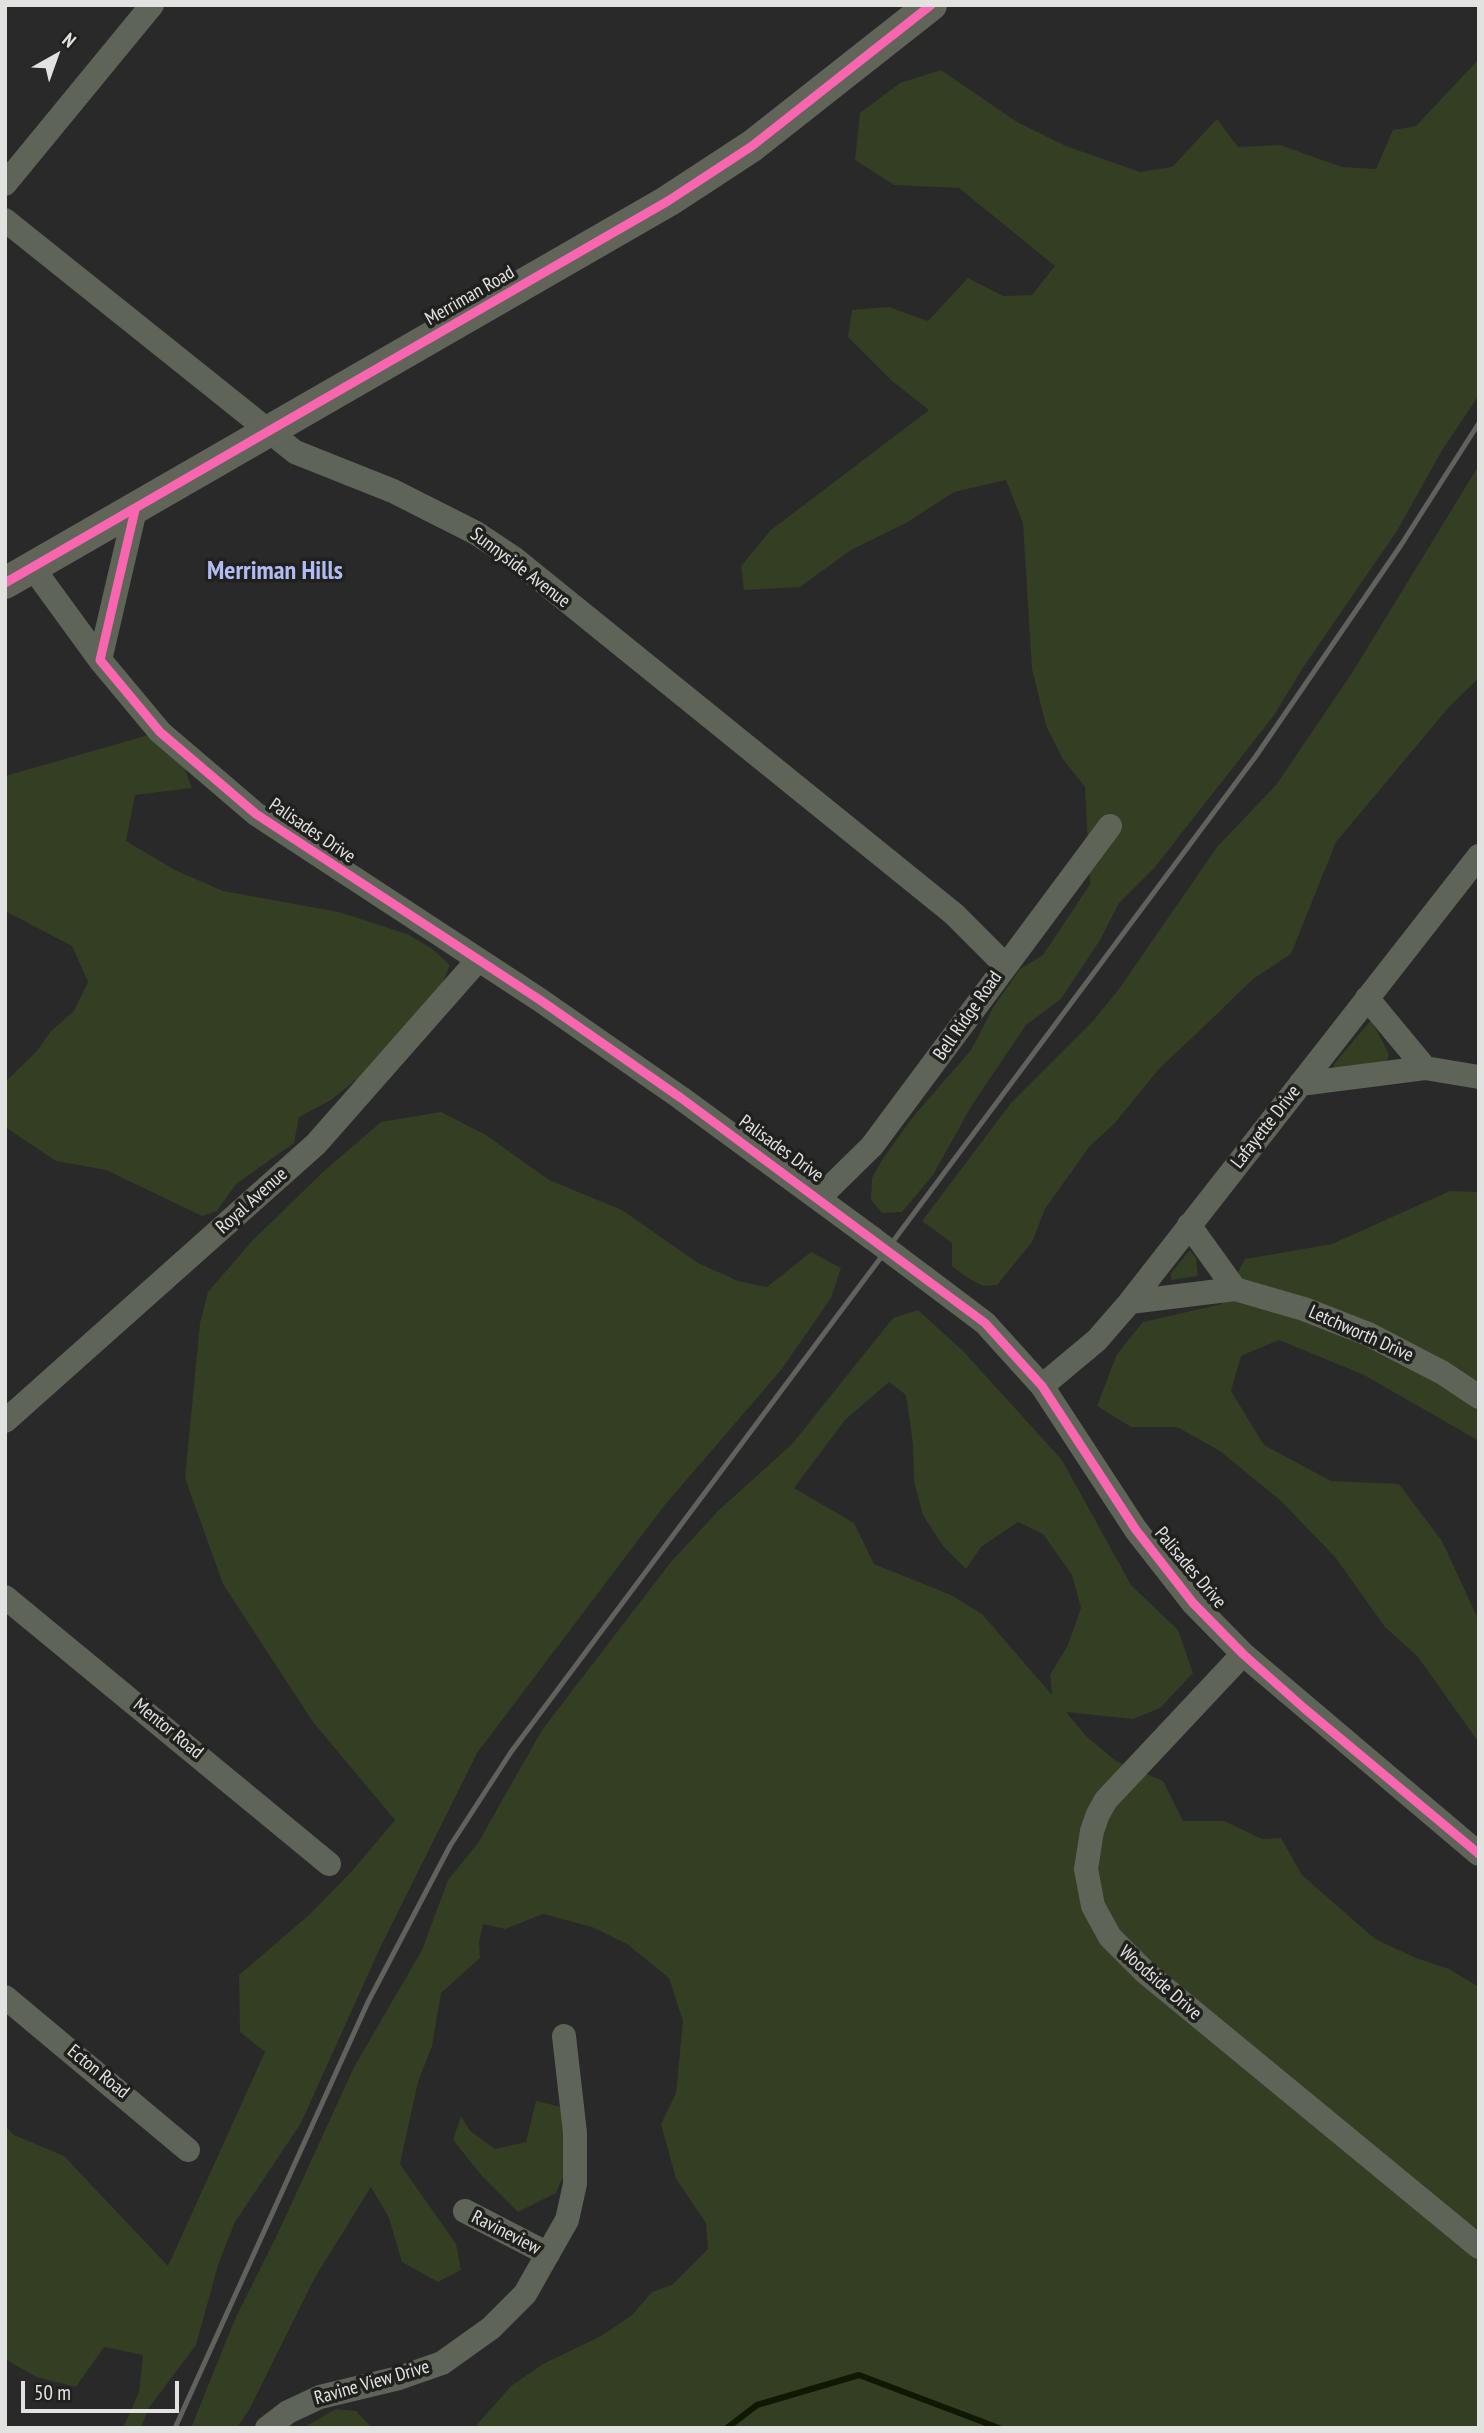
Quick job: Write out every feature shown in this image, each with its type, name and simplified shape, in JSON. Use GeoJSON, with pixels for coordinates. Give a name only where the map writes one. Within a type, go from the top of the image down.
{"type":"FeatureCollection","features":[{"type":"Feature","properties":{"kind":"main road","name":"Merriman Road"},"geometry":{"type":"LineString","coordinates":[[5,583],[135,510],[266,431],[503,298],[726,164],[931,5]]}},
{"type":"Feature","properties":{"kind":"street"},"geometry":{"type":"LineString","coordinates":[[5,184],[152,5]]}},
{"type":"Feature","properties":{"kind":"street","name":"Sunnyside Avenue"},"geometry":{"type":"LineString","coordinates":[[5,220],[295,452],[393,491],[476,533],[515,559],[954,914],[1005,965]]}},
{"type":"Feature","properties":{"kind":"street"},"geometry":{"type":"LineString","coordinates":[[100,660],[135,510]]}},
{"type":"Feature","properties":{"kind":"street","name":"Palisades Drive"},"geometry":{"type":"LineString","coordinates":[[33,568],[100,660],[159,732],[256,814],[681,1098],[985,1323],[1042,1386],[1136,1530],[1186,1595],[1243,1654],[1479,1854]]}},
{"type":"Feature","properties":{"kind":"street","name":"Bell Ridge Road"},"geometry":{"type":"LineString","coordinates":[[819,1198],[872,1146],[1110,826]]}},
{"type":"Feature","properties":{"kind":"street","name":"Lafayette Drive"},"geometry":{"type":"LineString","coordinates":[[1042,1386],[1097,1340],[1129,1302],[1479,856]]}},
{"type":"Feature","properties":{"kind":"street","name":"Royal Avenue"},"geometry":{"type":"LineString","coordinates":[[5,1421],[316,1144],[478,960]]}},
{"type":"Feature","properties":{"kind":"street"},"geometry":{"type":"LineString","coordinates":[[1367,998],[1425,1068]]}},
{"type":"Feature","properties":{"kind":"street"},"geometry":{"type":"LineString","coordinates":[[1300,1084],[1425,1068],[1479,1077]]}},
{"type":"Feature","properties":{"kind":"street"},"geometry":{"type":"LineString","coordinates":[[1189,1225],[1235,1289]]}},
{"type":"Feature","properties":{"kind":"street","name":"Letchworth Drive"},"geometry":{"type":"LineString","coordinates":[[1129,1302],[1235,1289],[1304,1309],[1368,1334],[1443,1373],[1479,1397]]}},
{"type":"Feature","properties":{"kind":"street","name":"Mentor Road"},"geometry":{"type":"LineString","coordinates":[[5,1597],[330,1864]]}},
{"type":"Feature","properties":{"kind":"street","name":"Woodside Drive"},"geometry":{"type":"LineString","coordinates":[[1243,1654],[1106,1800],[1091,1831],[1086,1869],[1093,1906],[1110,1937],[1145,1972],[1479,2247]]}},
{"type":"Feature","properties":{"kind":"street","name":"Ecton Road"},"geometry":{"type":"LineString","coordinates":[[5,1997],[188,2150]]}},
{"type":"Feature","properties":{"kind":"street","name":"Ravine View Drive"},"geometry":{"type":"LineString","coordinates":[[267,2428],[288,2412],[320,2397],[399,2378],[442,2363],[491,2328],[516,2305],[567,2220],[576,2175],[575,2133],[564,2036]]}},
{"type":"Feature","properties":{"kind":"street","name":"Ravineview"},"geometry":{"type":"LineString","coordinates":[[465,2211],[548,2254]]}},
{"type":"Feature","properties":{"kind":"green space"},"geometry":{"type":"Polygon","coordinates":[[[1479,59],[1479,395],[1441,452],[1397,531],[1302,669],[1275,714],[1155,867],[1119,903],[1100,940],[1061,999],[1026,1025],[972,1105],[933,1175],[902,1212],[882,1213],[871,1200],[872,1178],[882,1160],[912,1118],[971,1050],[994,1006],[1020,969],[1043,955],[1090,884],[1085,787],[1063,759],[1046,726],[1032,669],[1023,523],[1006,480],[954,492],[906,523],[851,550],[800,587],[744,590],[741,566],[771,530],[929,410],[892,381],[848,337],[852,310],[889,307],[928,321],[968,278],[1003,296],[1032,295],[1055,266],[959,188],[894,185],[855,160],[860,113],[900,83],[941,70],[1017,122],[1066,146],[1140,172],[1172,167],[1217,119],[1238,147],[1280,145],[1342,167],[1376,169],[1393,130],[1416,126],[1479,59]]]}},
{"type":"Feature","properties":{"kind":"green space"},"geometry":{"type":"Polygon","coordinates":[[[1479,465],[1479,678],[1449,707],[1336,842],[1291,954],[1253,979],[1158,1070],[1115,1123],[1089,1147],[1045,1209],[1032,1242],[997,1285],[983,1286],[966,1277],[952,1266],[952,1243],[922,1221],[1011,1103],[1093,1021],[1119,989],[1217,847],[1276,785],[1352,673],[1479,465]]]}},
{"type":"Feature","properties":{"kind":"green space"},"geometry":{"type":"Polygon","coordinates":[[[152,734],[177,748],[192,788],[135,795],[126,841],[175,870],[223,891],[339,912],[407,934],[431,948],[450,965],[436,999],[362,1075],[331,1100],[299,1117],[294,1143],[236,1184],[217,1211],[202,1216],[106,1170],[56,1161],[5,1127],[5,1082],[36,1052],[51,1031],[74,1011],[88,982],[72,946],[5,911],[5,776],[152,734]]]}},
{"type":"Feature","properties":{"kind":"green space"},"geometry":{"type":"Polygon","coordinates":[[[1371,1020],[1387,1050],[1389,1056],[1386,1061],[1333,1069],[1334,1064],[1371,1020]]]}},
{"type":"Feature","properties":{"kind":"green space"},"geometry":{"type":"Polygon","coordinates":[[[441,1112],[486,1135],[549,1180],[622,1210],[698,1263],[738,1281],[767,1287],[811,1252],[841,1268],[831,1298],[781,1370],[664,1506],[477,1753],[380,1948],[301,2123],[235,2222],[218,2265],[196,2345],[148,2409],[141,2428],[123,2428],[139,2392],[143,2355],[104,2347],[76,2387],[36,2377],[5,2359],[5,2126],[14,2135],[64,2156],[168,2266],[265,2052],[240,2032],[239,1975],[309,1915],[353,1870],[395,1820],[313,1722],[223,1584],[185,1478],[200,1323],[208,1292],[252,1241],[324,1171],[381,1122],[441,1112]]]}},
{"type":"Feature","properties":{"kind":"green space"},"geometry":{"type":"Polygon","coordinates":[[[1450,1191],[1479,1192],[1479,1441],[1364,1375],[1279,1340],[1241,1356],[1231,1391],[1264,1445],[1331,1481],[1399,1484],[1442,1541],[1479,1621],[1477,1740],[1418,1657],[1385,1627],[1335,1557],[1281,1501],[1220,1451],[1177,1427],[1131,1427],[1097,1406],[1117,1354],[1143,1322],[1222,1304],[1245,1259],[1332,1244],[1450,1191]]]}},
{"type":"Feature","properties":{"kind":"green space"},"geometry":{"type":"Polygon","coordinates":[[[1190,1250],[1196,1258],[1198,1276],[1171,1280],[1171,1273],[1190,1250]]]}},
{"type":"Feature","properties":{"kind":"green space"},"geometry":{"type":"Polygon","coordinates":[[[918,1310],[963,1351],[1062,1460],[1131,1585],[1178,1630],[1193,1673],[1160,1708],[1133,1719],[1066,1712],[1085,1735],[1116,1761],[1163,1781],[1183,1821],[1224,1821],[1262,1839],[1281,1838],[1302,1875],[1375,1939],[1416,1958],[1449,1969],[1479,1987],[1479,2428],[474,2428],[511,2386],[543,2364],[601,2336],[632,2315],[652,2292],[672,2285],[708,2249],[706,2223],[676,2179],[661,2124],[676,2093],[683,2021],[669,1978],[627,1944],[592,1927],[543,1914],[505,1929],[483,1924],[479,1942],[480,1958],[441,1993],[432,2046],[418,2082],[400,2164],[456,2244],[461,2270],[438,2282],[402,2262],[389,2218],[371,2187],[314,2279],[250,2408],[237,2428],[191,2428],[235,2319],[278,2233],[354,2067],[422,1950],[448,1880],[478,1843],[542,1730],[670,1563],[719,1510],[792,1444],[893,1318],[918,1310]],[[889,1382],[845,1420],[794,1488],[854,1523],[874,1564],[951,1595],[982,1614],[1052,1695],[1050,1675],[1068,1645],[1081,1608],[1072,1575],[1043,1534],[1018,1522],[981,1547],[966,1569],[943,1546],[923,1515],[914,1482],[913,1444],[906,1395],[889,1382]]]}},
{"type":"Feature","properties":{"kind":"green space"},"geometry":{"type":"Polygon","coordinates":[[[536,2101],[562,2107],[573,2154],[556,2193],[518,2212],[482,2176],[453,2140],[461,2116],[470,2131],[495,2149],[526,2142],[536,2101]]]}},
{"type":"Feature","properties":{"kind":"green space"},"geometry":{"type":"Polygon","coordinates":[[[336,2409],[356,2411],[372,2428],[303,2428],[336,2409]]]}},
{"type":"Feature","properties":{"kind":"waterway"},"geometry":{"type":"LineString","coordinates":[[727,2428],[757,2405],[859,2375],[999,2428]]}},
{"type":"Feature","properties":{"kind":"railway"},"geometry":{"type":"LineString","coordinates":[[175,2428],[368,2002],[450,1846],[511,1752],[1256,756],[1401,545],[1479,423]]}},
{"type":"Feature","properties":{"kind":"cycle path"},"geometry":{"type":"LineString","coordinates":[[5,583],[668,201],[752,146],[931,5]]}},
{"type":"Feature","properties":{"kind":"cycle path"},"geometry":{"type":"LineString","coordinates":[[135,510],[100,660],[160,732],[256,814],[540,1000],[681,1098],[985,1323],[1042,1386],[1136,1530],[1193,1603],[1243,1654],[1305,1709],[1479,1854]]}},
{"type":"Feature","properties":{"kind":"district","name":"Merriman Hills"},"geometry":{"type":"Point","coordinates":[275,572]}}]}
